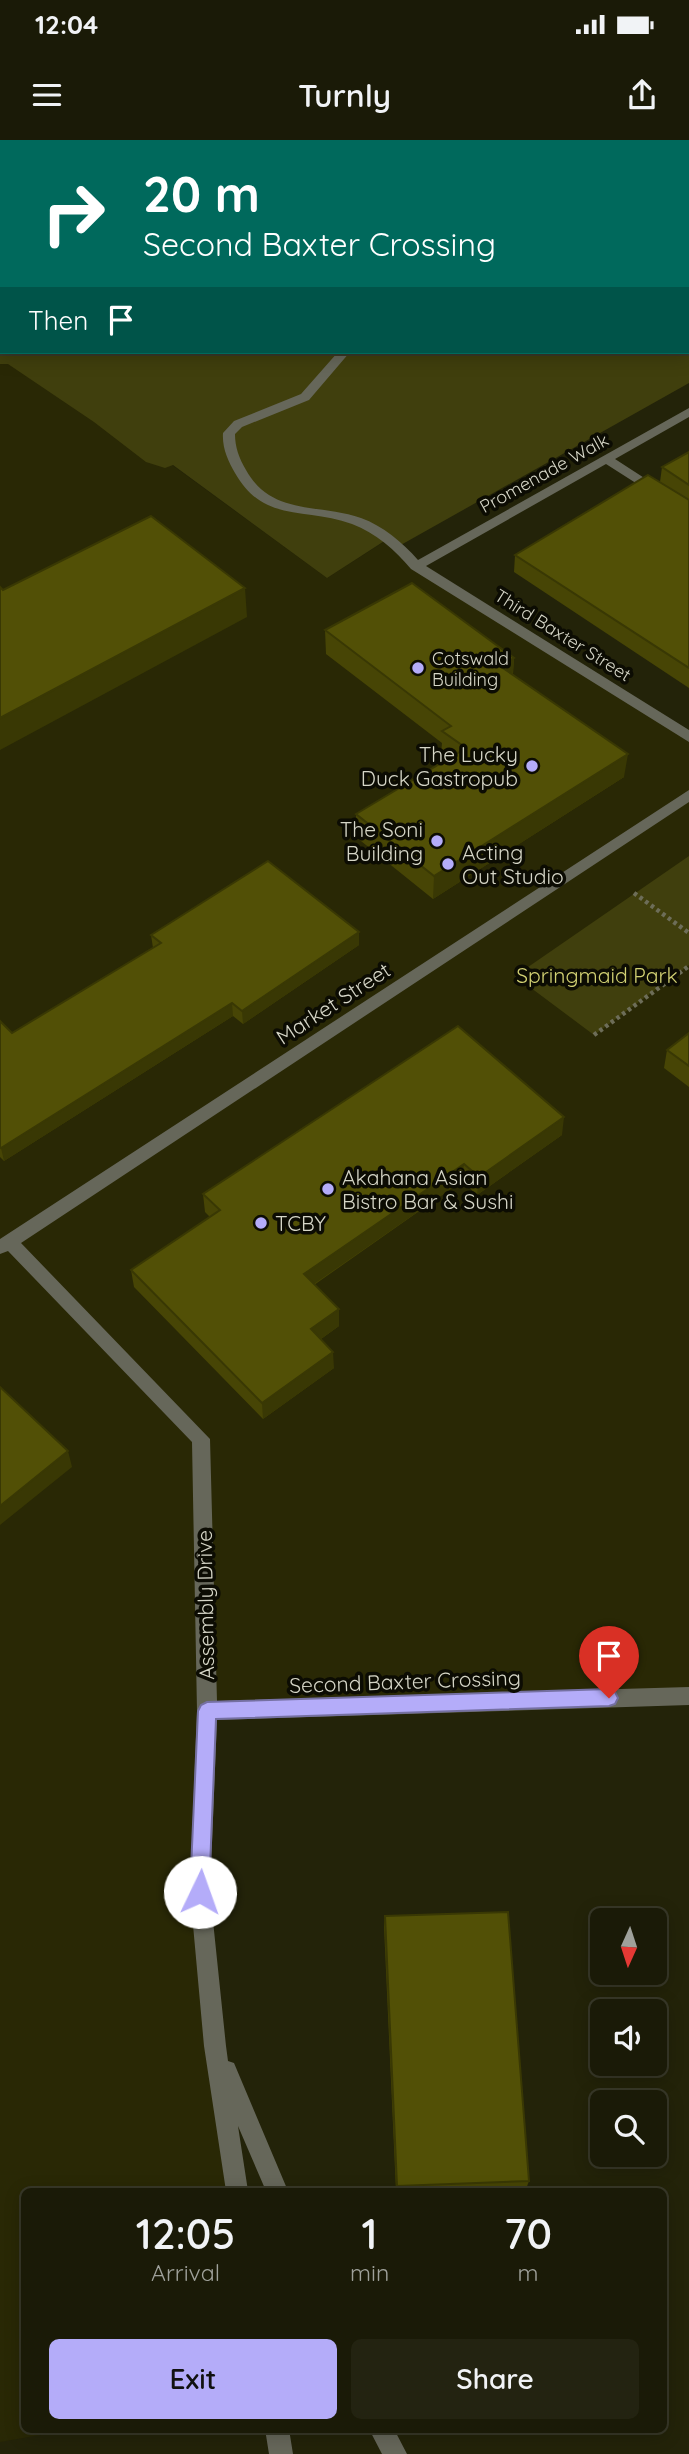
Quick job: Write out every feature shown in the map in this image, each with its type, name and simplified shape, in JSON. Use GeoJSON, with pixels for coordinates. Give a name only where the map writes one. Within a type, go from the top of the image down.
{"type":"FeatureCollection","features":[{"type":"Feature","properties":{"kind":"street","name":"Third Baxter Street"},"geometry":{"type":"LineString","coordinates":[[342,354],[304,397],[238,424],[229,433],[229,447],[243,479],[274,505],[299,513],[355,521],[390,538],[416,566],[689,737]]}},
{"type":"Feature","properties":{"kind":"street","name":"Promenade Walk"},"geometry":{"type":"LineString","coordinates":[[416,566],[689,412]]}},
{"type":"Feature","properties":{"kind":"street"},"geometry":{"type":"LineString","coordinates":[[606,458],[689,513]]}},
{"type":"Feature","properties":{"kind":"street","name":"Market Street"},"geometry":{"type":"LineString","coordinates":[[4,1244],[689,795]]}},
{"type":"Feature","properties":{"kind":"street","name":"Assembly Drive"},"geometry":{"type":"LineString","coordinates":[[4,1244],[201,1439],[207,1711],[200,1892],[215,2046],[237,2188]]}},
{"type":"Feature","properties":{"kind":"street","name":"Second Baxter Crossing"},"geometry":{"type":"LineString","coordinates":[[207,1711],[689,1696]]}},
{"type":"Feature","properties":{"kind":"street","name":"Assembly Drive"},"geometry":{"type":"LineString","coordinates":[[215,2046],[276,2188]]}},
{"type":"Feature","properties":{"kind":"street"},"geometry":{"type":"LineString","coordinates":[[278,2433],[281,2454]]}},
{"type":"Feature","properties":{"kind":"street"},"geometry":{"type":"LineString","coordinates":[[383,2433],[395,2454]]}},
{"type":"Feature","properties":{"kind":"path"},"geometry":{"type":"LineString","coordinates":[[635,893],[689,933]]}},
{"type":"Feature","properties":{"kind":"path"},"geometry":{"type":"LineString","coordinates":[[594,1035],[689,965]]}},
{"type":"Feature","properties":{"kind":"shaded area"},"geometry":{"type":"Polygon","coordinates":[[[0,354],[20,354],[327,578],[390,538],[416,566],[689,737],[689,1696],[208,1711],[200,1892],[238,2188],[21,2188],[21,2433],[53,2433],[0,2442],[0,354]]]}},
{"type":"Feature","properties":{"kind":"green space"},"geometry":{"type":"Polygon","coordinates":[[[0,354],[689,354],[689,383],[399,546],[389,538],[327,578],[173,465],[165,468],[146,462],[94,422],[8,364],[0,364],[0,354]]]}},
{"type":"Feature","properties":{"kind":"green space","name":"Springmaid Park"},"geometry":{"type":"Polygon","coordinates":[[[689,856],[689,965],[594,1035],[515,976],[689,856]]]}},
{"type":"Feature","properties":{"kind":"building"},"geometry":{"type":"Polygon","coordinates":[[[689,452],[689,485],[662,467],[689,452]]]}},
{"type":"Feature","properties":{"kind":"building"},"geometry":{"type":"Polygon","coordinates":[[[648,475],[689,500],[689,668],[515,555],[648,475]]]}},
{"type":"Feature","properties":{"kind":"building"},"geometry":{"type":"Polygon","coordinates":[[[151,516],[245,588],[0,718],[0,587],[3,590],[151,516]]]}},
{"type":"Feature","properties":{"kind":"building"},"geometry":{"type":"Polygon","coordinates":[[[412,583],[514,658],[500,666],[628,754],[434,876],[356,814],[466,748],[442,731],[451,726],[325,630],[412,583]]]}},
{"type":"Feature","properties":{"kind":"building"},"geometry":{"type":"Polygon","coordinates":[[[268,861],[359,932],[242,1011],[232,1003],[1,1148],[0,1021],[12,1033],[161,943],[151,935],[268,861]]]}},
{"type":"Feature","properties":{"kind":"building"},"geometry":{"type":"Polygon","coordinates":[[[458,1026],[564,1117],[479,1177],[464,1164],[304,1274],[339,1309],[311,1329],[333,1352],[262,1403],[131,1270],[220,1210],[203,1194],[458,1026]]]}},
{"type":"Feature","properties":{"kind":"building"},"geometry":{"type":"Polygon","coordinates":[[[689,1033],[689,1066],[667,1050],[689,1033]]]}},
{"type":"Feature","properties":{"kind":"building"},"geometry":{"type":"Polygon","coordinates":[[[0,1387],[68,1451],[0,1506],[0,1387]]]}},
{"type":"Feature","properties":{"kind":"building"},"geometry":{"type":"Polygon","coordinates":[[[508,1912],[529,2181],[397,2186],[385,1916],[508,1912]]]}},
{"type":"Feature","properties":{"kind":"place","name":"Cotswald Building"},"geometry":{"type":"Point","coordinates":[418,668]}},
{"type":"Feature","properties":{"kind":"place","name":"The Lucky Duck Gastropub"},"geometry":{"type":"Point","coordinates":[532,766]}},
{"type":"Feature","properties":{"kind":"place","name":"The Soni Building"},"geometry":{"type":"Point","coordinates":[437,841]}},
{"type":"Feature","properties":{"kind":"place","name":"Acting Out Studio"},"geometry":{"type":"Point","coordinates":[448,864]}},
{"type":"Feature","properties":{"kind":"place","name":"Akahana Asian Bistro Bar & Sushi"},"geometry":{"type":"Point","coordinates":[328,1189]}},
{"type":"Feature","properties":{"kind":"place","name":"TCBY"},"geometry":{"type":"Point","coordinates":[261,1223]}},
{"type":"Feature","properties":{"kind":"route"},"geometry":{"type":"LineString","coordinates":[[200,1892],[207,1711],[609,1698]]}}]}
